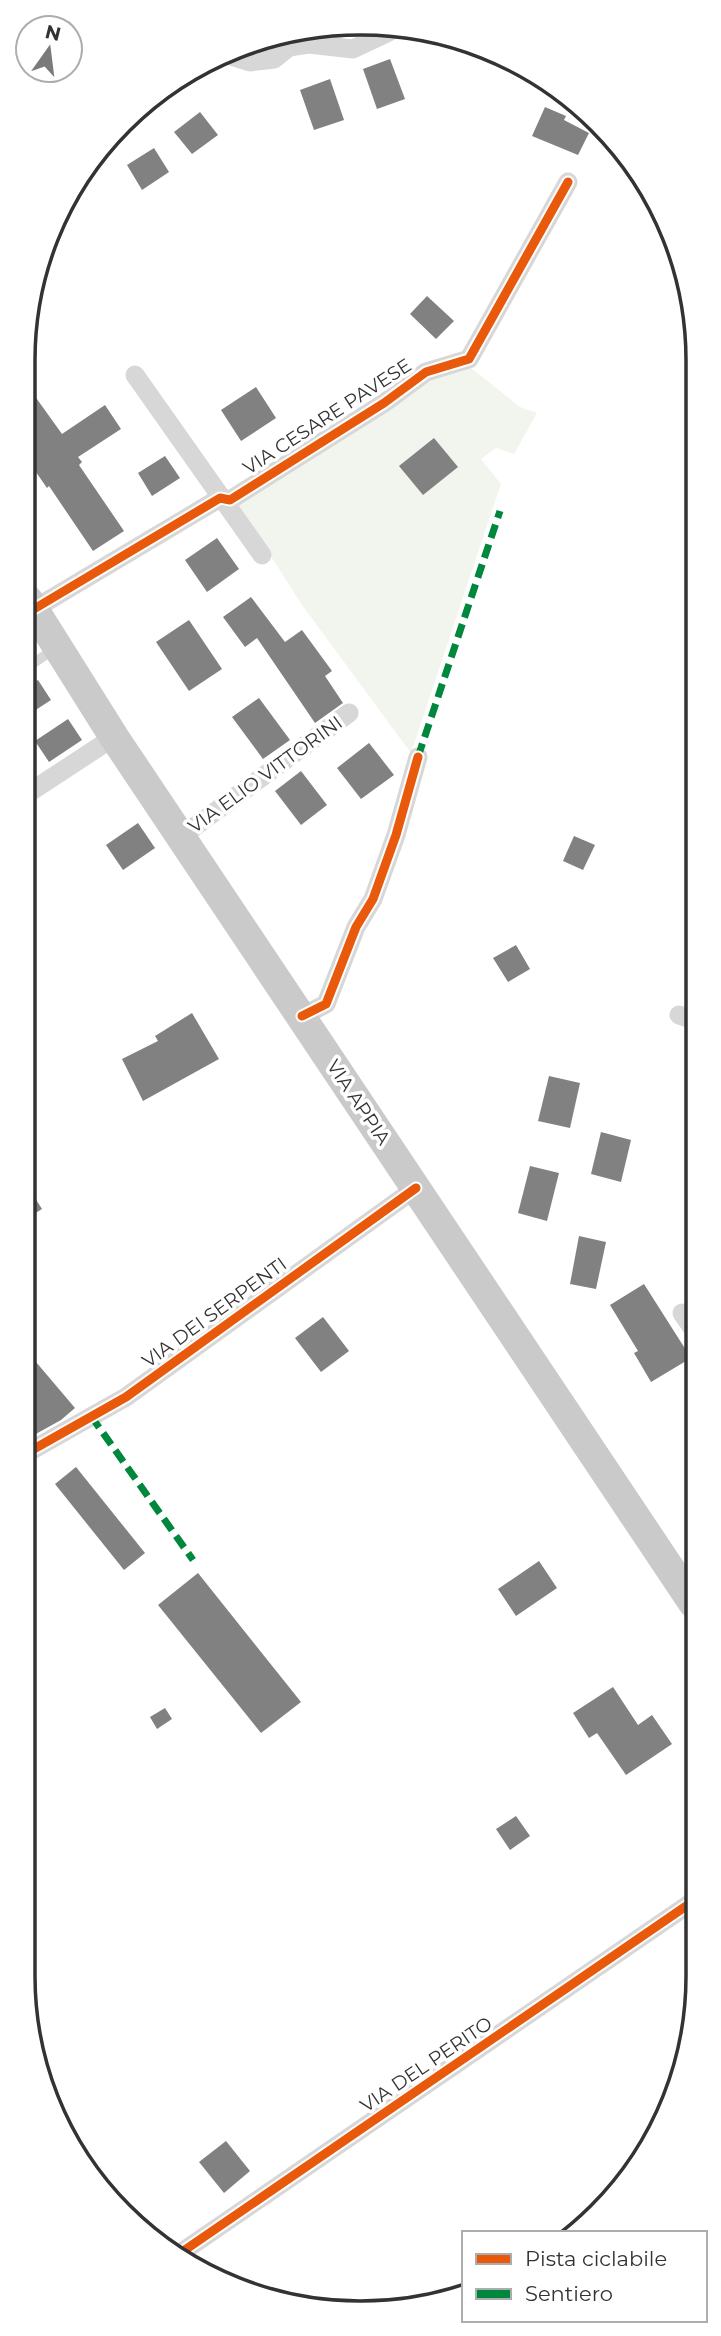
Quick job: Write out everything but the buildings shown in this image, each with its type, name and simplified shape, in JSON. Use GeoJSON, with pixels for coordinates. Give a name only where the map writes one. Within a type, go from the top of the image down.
{"type":"FeatureCollection","features":[{"type":"Feature","properties":{"kind":"main road","name":"VIA APPIA"},"geometry":{"type":"LineString","coordinates":[[35,611],[114,737],[686,1589]]}},
{"type":"Feature","properties":{"kind":"street"},"geometry":{"type":"LineString","coordinates":[[240,58],[250,62],[274,59],[289,47],[309,44],[353,49],[381,36]]}},
{"type":"Feature","properties":{"kind":"street","name":"VIA CESARE PAVESE"},"geometry":{"type":"LineString","coordinates":[[35,603],[220,498],[230,500],[384,403],[425,372],[469,359],[568,182]]}},
{"type":"Feature","properties":{"kind":"street"},"geometry":{"type":"LineString","coordinates":[[135,375],[262,555]]}},
{"type":"Feature","properties":{"kind":"street","name":"VIA ELIO VITTORINI"},"geometry":{"type":"LineString","coordinates":[[181,836],[349,713]]}},
{"type":"Feature","properties":{"kind":"street"},"geometry":{"type":"LineString","coordinates":[[35,789],[114,737]]}},
{"type":"Feature","properties":{"kind":"street"},"geometry":{"type":"LineString","coordinates":[[302,1016],[326,1004],[356,927],[373,899],[396,835],[418,757]]}},
{"type":"Feature","properties":{"kind":"street","name":"VIA DEI SERPENTI"},"geometry":{"type":"LineString","coordinates":[[35,1448],[126,1397],[416,1188]]}},
{"type":"Feature","properties":{"kind":"street"},"geometry":{"type":"LineString","coordinates":[[682,1313],[686,1319]]}},
{"type":"Feature","properties":{"kind":"street","name":"VIA DEL PERITO"},"geometry":{"type":"LineString","coordinates":[[186,2249],[686,1906]]}},
{"type":"Feature","properties":{"kind":"lane"},"geometry":{"type":"LineString","coordinates":[[35,662],[58,647]]}},
{"type":"Feature","properties":{"kind":"shaded area"},"geometry":{"type":"Polygon","coordinates":[[[470,367],[520,407],[537,413],[514,454],[496,448],[481,459],[501,484],[411,753],[302,605],[236,502],[431,375],[470,367]]]}},
{"type":"Feature","properties":{"kind":"waterway"},"geometry":{"type":"LineString","coordinates":[[331,37],[340,38]]}},
{"type":"Feature","properties":{"kind":"marked path"},"geometry":{"type":"LineString","coordinates":[[418,757],[500,511]]}},
{"type":"Feature","properties":{"kind":"marked path"},"geometry":{"type":"LineString","coordinates":[[91,1416],[193,1560]]}},
{"type":"Feature","properties":{"kind":"cycle path"},"geometry":{"type":"LineString","coordinates":[[35,608],[220,498],[230,500],[384,403],[426,372],[469,359],[568,182]]}},
{"type":"Feature","properties":{"kind":"cycle path"},"geometry":{"type":"LineString","coordinates":[[302,1016],[326,1004],[356,927],[373,899],[396,835],[418,757]]}},
{"type":"Feature","properties":{"kind":"cycle path"},"geometry":{"type":"LineString","coordinates":[[35,1448],[126,1397],[416,1188]]}},
{"type":"Feature","properties":{"kind":"cycle path"},"geometry":{"type":"LineString","coordinates":[[186,2249],[686,1906]]}}]}
